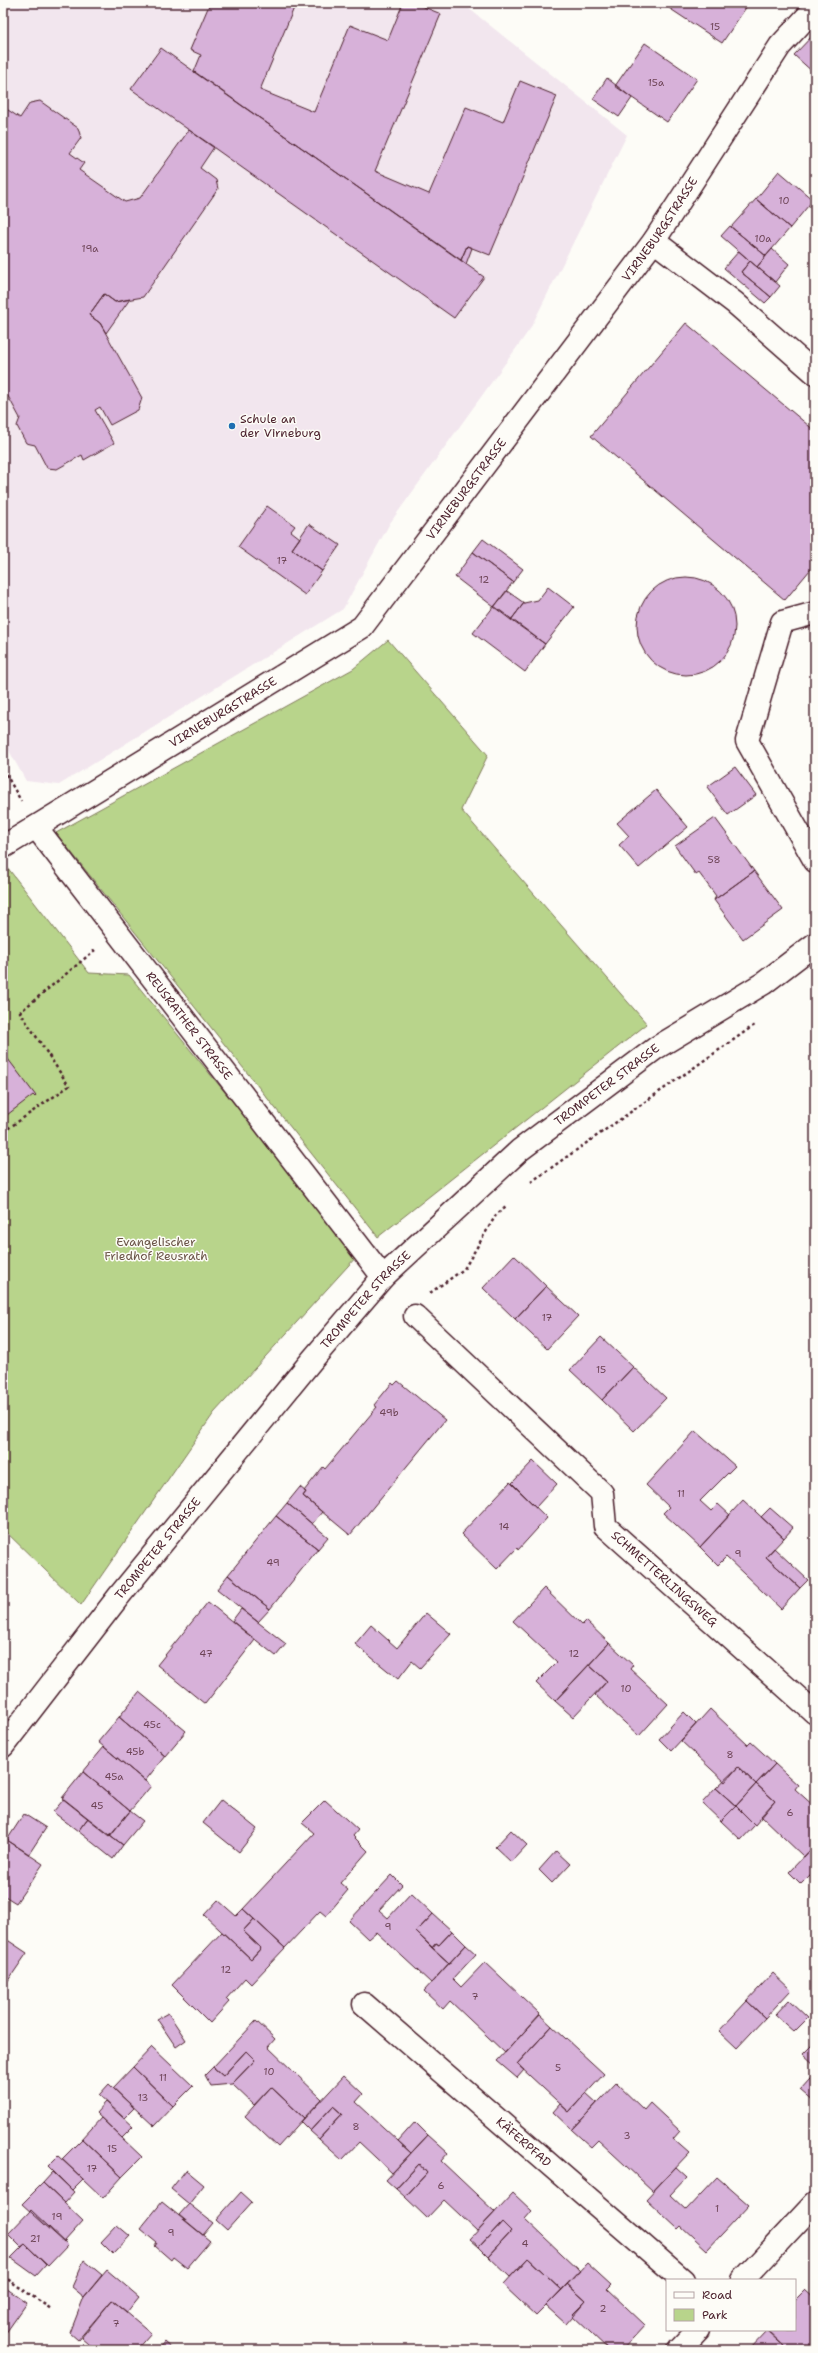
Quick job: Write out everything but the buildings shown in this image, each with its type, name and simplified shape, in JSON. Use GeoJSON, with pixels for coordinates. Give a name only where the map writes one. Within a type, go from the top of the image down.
{"type":"FeatureCollection","features":[{"type":"Feature","properties":{"kind":"street","name":"VIRNEBURGSTRASSE"},"geometry":{"type":"LineString","coordinates":[[3,847],[362,627],[654,241],[780,46],[815,8]]}},
{"type":"Feature","properties":{"kind":"street"},"geometry":{"type":"LineString","coordinates":[[654,241],[734,303],[815,372]]}},
{"type":"Feature","properties":{"kind":"street"},"geometry":{"type":"LineString","coordinates":[[815,613],[782,622],[747,741],[815,861]]}},
{"type":"Feature","properties":{"kind":"street","name":"REUSRATHER STRASSE"},"geometry":{"type":"LineString","coordinates":[[36,827],[116,934],[383,1277]]}},
{"type":"Feature","properties":{"kind":"street","name":"TROMPETER STRASSE"},"geometry":{"type":"LineString","coordinates":[[3,1746],[119,1596],[312,1360],[383,1277],[520,1150],[656,1048],[764,983],[815,944]]}},
{"type":"Feature","properties":{"kind":"street","name":"SCHMETTERLINGSWEG"},"geometry":{"type":"LineString","coordinates":[[415,1316],[602,1493],[605,1526],[815,1713]]}},
{"type":"Feature","properties":{"kind":"street","name":"KÄFERPFAD"},"geometry":{"type":"LineString","coordinates":[[364,2004],[682,2279]]}},
{"type":"Feature","properties":{"kind":"street"},"geometry":{"type":"LineString","coordinates":[[745,2279],[815,2203]]}},
{"type":"Feature","properties":{"kind":"street"},"geometry":{"type":"LineString","coordinates":[[679,2350],[697,2331]]}},
{"type":"Feature","properties":{"kind":"path"},"geometry":{"type":"LineString","coordinates":[[3,769],[36,827]]}},
{"type":"Feature","properties":{"kind":"path"},"geometry":{"type":"LineString","coordinates":[[3,1132],[69,1086],[20,1012],[116,934]]}},
{"type":"Feature","properties":{"kind":"path"},"geometry":{"type":"LineString","coordinates":[[529,1184],[758,1023]]}},
{"type":"Feature","properties":{"kind":"path"},"geometry":{"type":"LineString","coordinates":[[428,1294],[464,1269],[496,1215],[513,1199]]}},
{"type":"Feature","properties":{"kind":"path"},"geometry":{"type":"LineString","coordinates":[[3,2276],[51,2309]]}},
{"type":"Feature","properties":{"kind":"shaded area","name":"Schule an der Virneburg"},"geometry":{"type":"Polygon","coordinates":[[[3,3],[462,3],[627,135],[530,329],[390,523],[343,609],[59,785],[26,781],[3,740],[3,3]]]}},
{"type":"Feature","properties":{"kind":"green space"},"geometry":{"type":"Polygon","coordinates":[[[388,640],[488,755],[461,810],[647,1024],[378,1237],[56,833],[353,669],[388,640]]]}},
{"type":"Feature","properties":{"kind":"green space","name":"Evangelischer Friedhof Reusrath"},"geometry":{"type":"Polygon","coordinates":[[[7,867],[89,973],[129,975],[358,1255],[214,1413],[81,1605],[3,1529],[3,870],[7,867]]]}},
{"type":"Feature","properties":{"kind":"place","name":"Schule an der Virneburg"},"geometry":{"type":"Point","coordinates":[232,426]}}]}
